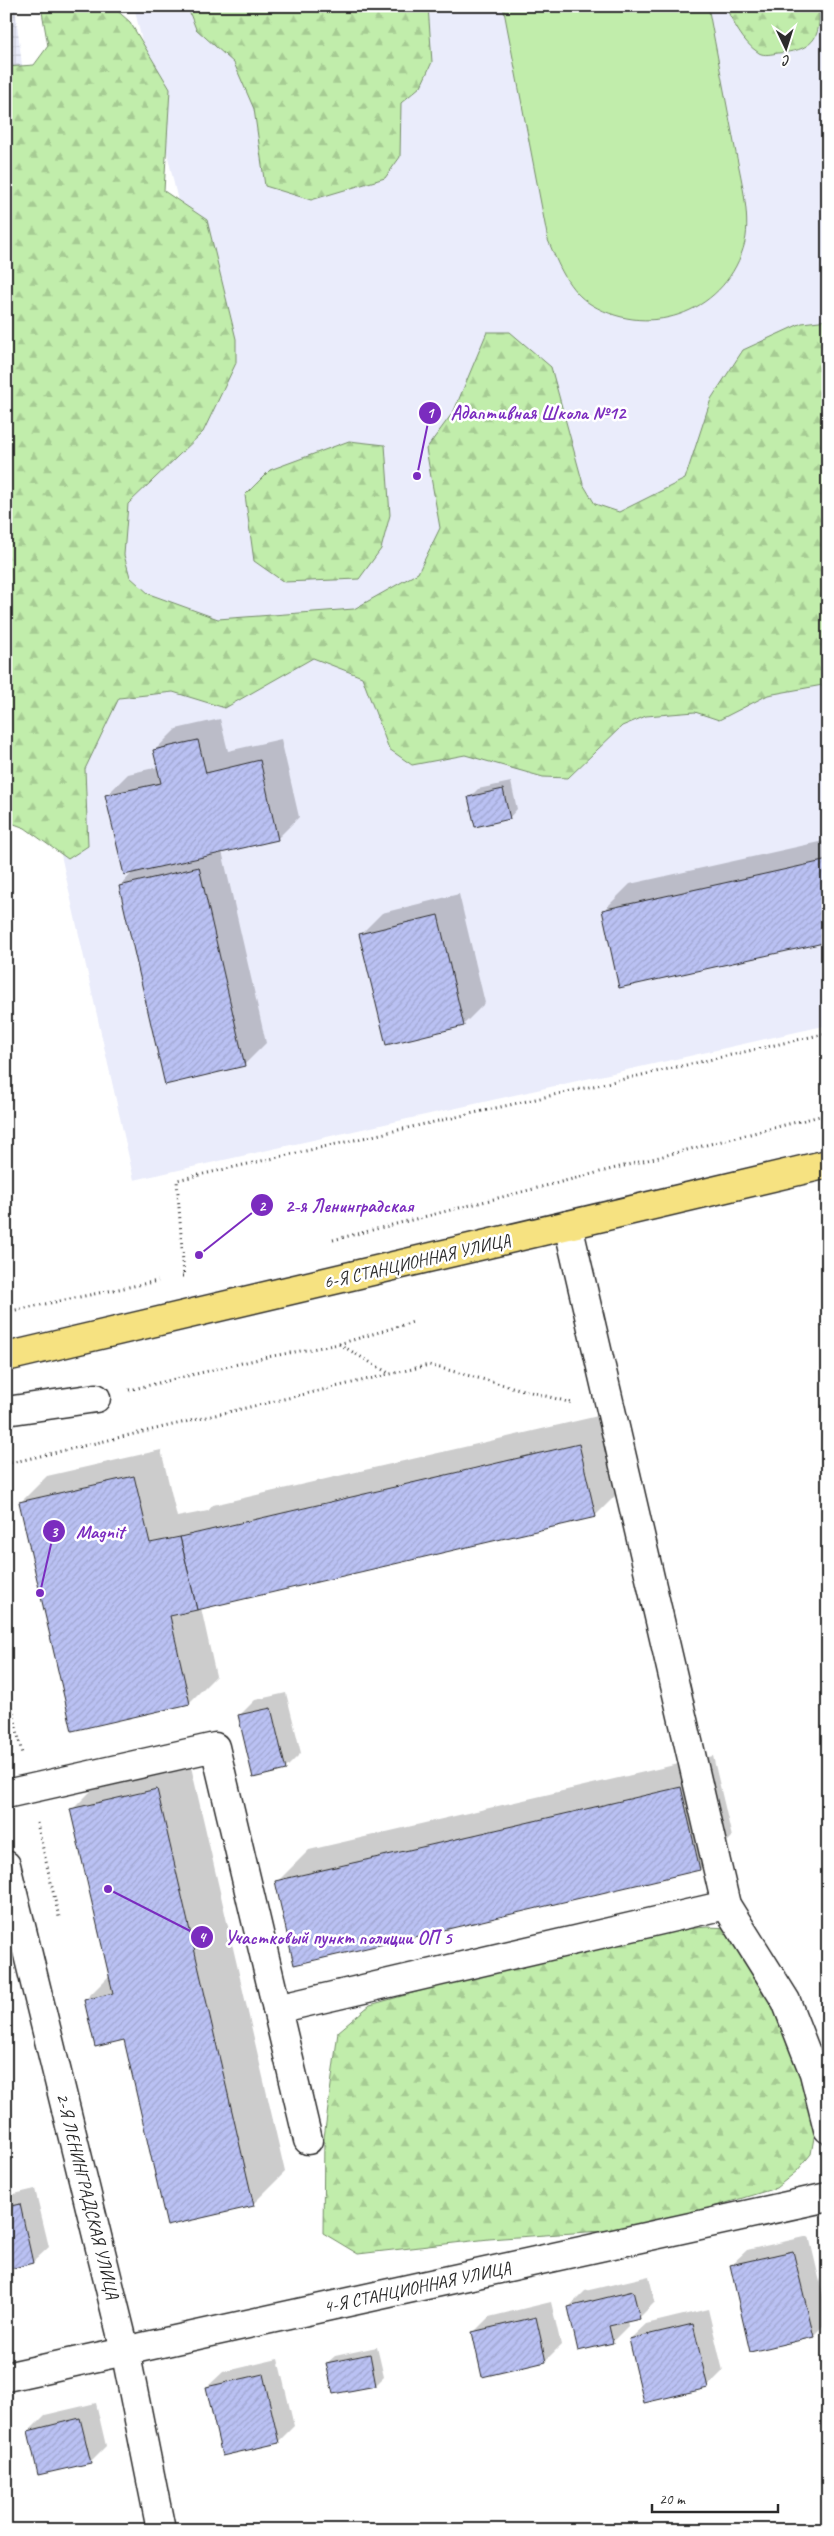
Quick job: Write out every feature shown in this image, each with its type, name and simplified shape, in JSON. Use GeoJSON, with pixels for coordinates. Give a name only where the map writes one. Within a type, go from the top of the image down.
{"type":"FeatureCollection","features":[{"type":"Feature","properties":{"kind":"main road","name":"6-Я СТАНЦИОННАЯ УЛИЦА"},"geometry":{"type":"LineString","coordinates":[[6,1357],[828,1164]]}},
{"type":"Feature","properties":{"kind":"street"},"geometry":{"type":"LineString","coordinates":[[568,1225],[726,1905],[786,2001],[814,2073],[828,2129]]}},
{"type":"Feature","properties":{"kind":"street"},"geometry":{"type":"LineString","coordinates":[[6,1411],[96,1398]]}},
{"type":"Feature","properties":{"kind":"street"},"geometry":{"type":"LineString","coordinates":[[6,1794],[215,1747],[308,2140]]}},
{"type":"Feature","properties":{"kind":"street","name":"2-Я ЛЕНИНГРАДСКАЯ УЛИЦА"},"geometry":{"type":"LineString","coordinates":[[6,1865],[125,2350],[161,2530]]}},
{"type":"Feature","properties":{"kind":"street"},"geometry":{"type":"LineString","coordinates":[[277,2009],[726,1905]]}},
{"type":"Feature","properties":{"kind":"street","name":"4-Я СТАНЦИОННАЯ УЛИЦА"},"geometry":{"type":"LineString","coordinates":[[6,2377],[828,2197]]}},
{"type":"Feature","properties":{"kind":"path"},"geometry":{"type":"LineString","coordinates":[[184,1276],[176,1180],[828,1033]]}},
{"type":"Feature","properties":{"kind":"path"},"geometry":{"type":"LineString","coordinates":[[332,1240],[828,1114]]}},
{"type":"Feature","properties":{"kind":"path"},"geometry":{"type":"LineString","coordinates":[[175,1278],[193,1274]]}},
{"type":"Feature","properties":{"kind":"path"},"geometry":{"type":"LineString","coordinates":[[6,1312],[166,1280]]}},
{"type":"Feature","properties":{"kind":"path"},"geometry":{"type":"LineString","coordinates":[[96,1398],[267,1357],[339,1344],[413,1322]]}},
{"type":"Feature","properties":{"kind":"path"},"geometry":{"type":"LineString","coordinates":[[339,1344],[390,1374]]}},
{"type":"Feature","properties":{"kind":"path"},"geometry":{"type":"LineString","coordinates":[[6,1464],[429,1365],[612,1414]]}},
{"type":"Feature","properties":{"kind":"path"},"geometry":{"type":"LineString","coordinates":[[6,1678],[20,1744]]}},
{"type":"Feature","properties":{"kind":"shaded area"},"geometry":{"type":"Polygon","coordinates":[[[6,6],[15,6],[26,99],[6,121],[6,6]]]}},
{"type":"Feature","properties":{"kind":"shaded area"},"geometry":{"type":"Polygon","coordinates":[[[134,6],[828,6],[828,1025],[134,1180],[6,610],[6,342],[200,299],[134,6]]]}},
{"type":"Feature","properties":{"kind":"green space"},"geometry":{"type":"Polygon","coordinates":[[[41,6],[112,6],[130,22],[170,89],[164,191],[207,220],[236,339],[236,363],[203,432],[128,504],[124,555],[130,577],[149,594],[218,619],[354,609],[418,573],[440,528],[426,449],[454,411],[487,332],[510,332],[551,367],[583,484],[595,504],[619,512],[685,479],[711,399],[743,350],[802,323],[828,320],[828,684],[768,695],[719,720],[695,712],[646,716],[622,726],[568,778],[543,777],[465,755],[412,765],[389,749],[362,677],[313,658],[225,708],[173,692],[119,698],[85,769],[88,846],[68,859],[25,828],[6,821],[6,67],[34,65],[48,46],[41,6]]]}},
{"type":"Feature","properties":{"kind":"green space"},"geometry":{"type":"Polygon","coordinates":[[[187,6],[428,6],[432,62],[421,86],[401,103],[400,157],[385,178],[311,200],[265,186],[254,109],[234,63],[196,29],[187,6]]]}},
{"type":"Feature","properties":{"kind":"green space"},"geometry":{"type":"Polygon","coordinates":[[[503,6],[708,6],[742,182],[747,220],[745,242],[736,266],[722,286],[705,301],[685,312],[662,319],[639,320],[615,315],[592,305],[570,285],[548,240],[503,6]]]}},
{"type":"Feature","properties":{"kind":"green space"},"geometry":{"type":"Polygon","coordinates":[[[725,6],[818,6],[819,18],[816,35],[806,46],[798,50],[761,54],[753,49],[743,38],[725,6]]]}},
{"type":"Feature","properties":{"kind":"green space"},"geometry":{"type":"Polygon","coordinates":[[[349,441],[385,445],[390,515],[381,549],[359,579],[284,582],[254,561],[245,495],[270,470],[349,441]]]}},
{"type":"Feature","properties":{"kind":"green space"},"geometry":{"type":"Polygon","coordinates":[[[707,1927],[730,1928],[779,2004],[816,2127],[811,2154],[797,2171],[776,2188],[643,2228],[489,2239],[358,2254],[323,2233],[324,2138],[338,2032],[370,2005],[529,1960],[663,1931],[707,1927]]]}},
{"type":"Feature","properties":{"kind":"building"},"geometry":{"type":"Polygon","coordinates":[[[198,740],[206,773],[260,760],[278,840],[124,875],[105,795],[161,783],[153,750],[198,740]]]}},
{"type":"Feature","properties":{"kind":"building"},"geometry":{"type":"Polygon","coordinates":[[[503,789],[510,819],[475,827],[468,797],[503,789]]]}},
{"type":"Feature","properties":{"kind":"building"},"geometry":{"type":"Polygon","coordinates":[[[828,860],[828,942],[619,988],[602,910],[828,860]]]}},
{"type":"Feature","properties":{"kind":"building"},"geometry":{"type":"Polygon","coordinates":[[[199,867],[245,1066],[165,1085],[119,886],[199,867]]]}},
{"type":"Feature","properties":{"kind":"building"},"geometry":{"type":"Polygon","coordinates":[[[438,915],[464,1026],[386,1045],[359,934],[438,915]]]}},
{"type":"Feature","properties":{"kind":"building"},"geometry":{"type":"Polygon","coordinates":[[[579,1444],[596,1517],[197,1610],[180,1537],[579,1444]]]}},
{"type":"Feature","properties":{"kind":"building"},"geometry":{"type":"Polygon","coordinates":[[[134,1476],[150,1543],[180,1537],[197,1610],[170,1616],[190,1704],[72,1731],[19,1502],[134,1476]]]}},
{"type":"Feature","properties":{"kind":"building"},"geometry":{"type":"Polygon","coordinates":[[[271,1708],[286,1770],[253,1778],[238,1715],[271,1708]]]}},
{"type":"Feature","properties":{"kind":"building"},"geometry":{"type":"Polygon","coordinates":[[[681,1787],[700,1870],[294,1965],[275,1881],[681,1787]]]}},
{"type":"Feature","properties":{"kind":"building"},"geometry":{"type":"Polygon","coordinates":[[[157,1789],[254,2206],[167,2226],[124,2040],[95,2047],[84,2000],[113,1993],[70,1809],[157,1789]]]}},
{"type":"Feature","properties":{"kind":"building"},"geometry":{"type":"Polygon","coordinates":[[[20,2204],[33,2263],[6,2270],[6,2207],[20,2204]]]}},
{"type":"Feature","properties":{"kind":"building"},"geometry":{"type":"Polygon","coordinates":[[[793,2251],[814,2337],[750,2352],[730,2265],[793,2251]]]}},
{"type":"Feature","properties":{"kind":"building"},"geometry":{"type":"Polygon","coordinates":[[[633,2291],[640,2319],[609,2326],[613,2343],[578,2351],[568,2307],[633,2291]]]}},
{"type":"Feature","properties":{"kind":"building"},"geometry":{"type":"Polygon","coordinates":[[[536,2317],[546,2362],[482,2377],[472,2332],[536,2317]]]}},
{"type":"Feature","properties":{"kind":"building"},"geometry":{"type":"Polygon","coordinates":[[[693,2324],[708,2388],[644,2403],[629,2339],[693,2324]]]}},
{"type":"Feature","properties":{"kind":"building"},"geometry":{"type":"Polygon","coordinates":[[[370,2354],[376,2386],[333,2394],[326,2363],[370,2354]]]}},
{"type":"Feature","properties":{"kind":"building"},"geometry":{"type":"Polygon","coordinates":[[[263,2374],[279,2443],[222,2456],[206,2387],[263,2374]]]}},
{"type":"Feature","properties":{"kind":"building"},"geometry":{"type":"Polygon","coordinates":[[[80,2418],[91,2463],[38,2475],[28,2431],[80,2418]]]}},
{"type":"Feature","properties":{"kind":"place","name":"Адаптивная Школа №12"},"geometry":{"type":"Point","coordinates":[417,476]}},
{"type":"Feature","properties":{"kind":"place","name":"2-я Ленинградская"},"geometry":{"type":"Point","coordinates":[199,1255]}},
{"type":"Feature","properties":{"kind":"place","name":"Magnit"},"geometry":{"type":"Point","coordinates":[40,1593]}},
{"type":"Feature","properties":{"kind":"place","name":"Участковый пункт полиции ОП 5"},"geometry":{"type":"Point","coordinates":[108,1889]}}]}
